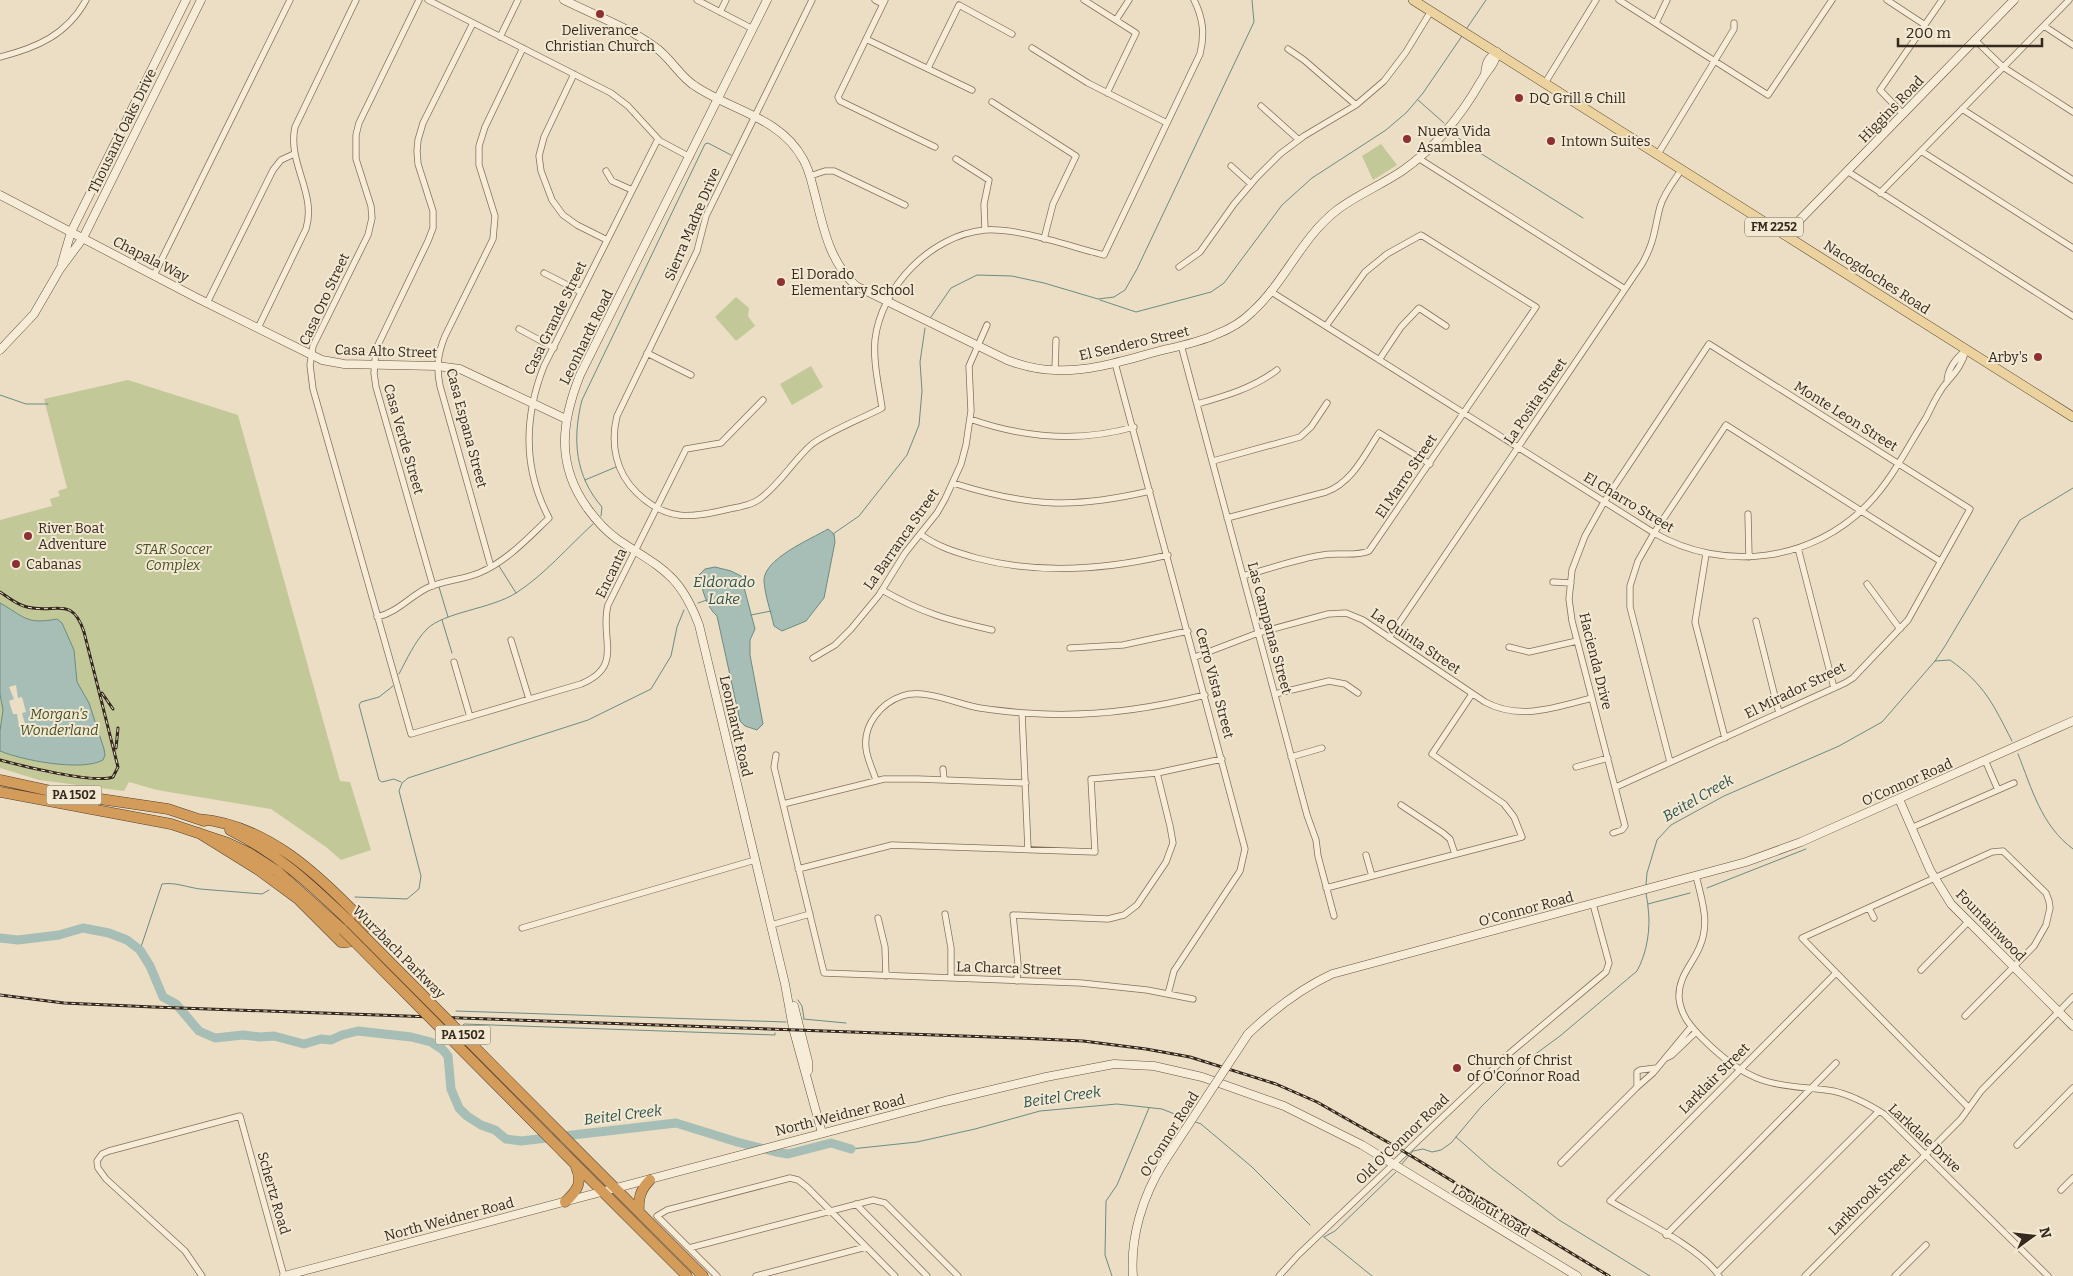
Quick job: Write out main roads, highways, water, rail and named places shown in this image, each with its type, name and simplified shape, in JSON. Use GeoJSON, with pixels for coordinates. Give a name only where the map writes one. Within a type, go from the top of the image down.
{"type":"FeatureCollection","features":[{"type":"Feature","properties":{"kind":"highway","name":"Wurzbach Parkway"},"geometry":{"type":"LineString","coordinates":[[0,780],[60,793],[168,809],[222,826],[251,841],[288,865],[308,881],[347,926],[563,1152],[687,1276]]}},
{"type":"Feature","properties":{"kind":"highway","name":"Wurzbach Parkway"},"geometry":{"type":"LineString","coordinates":[[0,792],[171,824],[249,853],[277,871],[347,926],[575,1148],[703,1276]]}},
{"type":"Feature","properties":{"kind":"highway"},"geometry":{"type":"LineString","coordinates":[[198,819],[225,822],[256,834],[294,858],[361,919],[363,931],[358,938],[349,943],[341,942],[298,899],[257,869],[199,833]]}},
{"type":"Feature","properties":{"kind":"highway"},"geometry":{"type":"LineString","coordinates":[[565,1202],[579,1186],[580,1176],[575,1164]]}},
{"type":"Feature","properties":{"kind":"highway"},"geometry":{"type":"LineString","coordinates":[[640,1212],[638,1201],[640,1194],[650,1180]]}},
{"type":"Feature","properties":{"kind":"main road","name":"Nacogdoches Road"},"geometry":{"type":"LineString","coordinates":[[1413,0],[2073,417]]}},
{"type":"Feature","properties":{"kind":"water"},"geometry":{"type":"Polygon","coordinates":[[[828,529],[834,534],[835,542],[824,598],[806,621],[782,631],[774,626],[764,581],[766,573],[771,565],[789,550],[828,529]]]}},
{"type":"Feature","properties":{"kind":"water","name":"Eldorado Lake"},"geometry":{"type":"Polygon","coordinates":[[[715,567],[741,576],[755,629],[750,640],[750,655],[763,724],[757,730],[745,726],[740,721],[717,616],[707,602],[699,575],[705,569],[715,567]]]}},
{"type":"Feature","properties":{"kind":"water","name":"Morgan's Wonderland"},"geometry":{"type":"Polygon","coordinates":[[[0,603],[31,620],[46,621],[57,619],[62,623],[74,650],[77,682],[89,703],[104,749],[105,755],[103,760],[81,765],[67,765],[36,761],[0,751],[3,710],[0,694],[0,603]]]}},
{"type":"Feature","properties":{"kind":"waterway"},"geometry":{"type":"LineString","coordinates":[[931,317],[951,288],[977,275],[1012,276],[1044,283],[1098,299],[1114,297],[1125,290],[1137,269],[1254,22],[1252,0]]}},
{"type":"Feature","properties":{"kind":"waterway"},"geometry":{"type":"LineString","coordinates":[[1467,28],[1486,0]]}},
{"type":"Feature","properties":{"kind":"waterway"},"geometry":{"type":"LineString","coordinates":[[1100,300],[1136,312],[1211,292],[1224,283],[1282,205],[1312,178],[1386,130],[1407,112],[1423,93],[1462,36]]}},
{"type":"Feature","properties":{"kind":"waterway"},"geometry":{"type":"LineString","coordinates":[[1418,100],[1444,123]]}},
{"type":"Feature","properties":{"kind":"waterway"},"geometry":{"type":"LineString","coordinates":[[1452,133],[1469,146],[1583,218]]}},
{"type":"Feature","properties":{"kind":"waterway"},"geometry":{"type":"LineString","coordinates":[[601,516],[602,507],[586,483],[578,456],[577,429],[582,400],[705,144],[708,143],[731,155]]}},
{"type":"Feature","properties":{"kind":"waterway"},"geometry":{"type":"LineString","coordinates":[[833,534],[859,516],[907,455],[919,425],[922,391],[920,362],[925,328]]}},
{"type":"Feature","properties":{"kind":"waterway"},"geometry":{"type":"LineString","coordinates":[[0,395],[26,404],[48,404]]}},
{"type":"Feature","properties":{"kind":"waterway"},"geometry":{"type":"LineString","coordinates":[[585,480],[616,467]]}},
{"type":"Feature","properties":{"kind":"waterway","name":"Beitel Creek"},"geometry":{"type":"LineString","coordinates":[[1646,885],[1647,873],[1657,840],[1671,825],[1724,796],[1839,746],[1882,722],[1935,661],[2020,520],[2073,488]]}},
{"type":"Feature","properties":{"kind":"waterway"},"geometry":{"type":"LineString","coordinates":[[399,674],[415,645],[427,629],[445,618],[494,603],[516,593],[546,569],[593,524]]}},
{"type":"Feature","properties":{"kind":"waterway"},"geometry":{"type":"LineString","coordinates":[[499,566],[516,593]]}},
{"type":"Feature","properties":{"kind":"waterway"},"geometry":{"type":"LineString","coordinates":[[439,587],[448,617]]}},
{"type":"Feature","properties":{"kind":"waterway"},"geometry":{"type":"LineString","coordinates":[[698,603],[707,600]]}},
{"type":"Feature","properties":{"kind":"waterway"},"geometry":{"type":"LineString","coordinates":[[355,897],[407,899],[419,889],[421,876],[399,791],[402,783],[408,778],[588,720],[651,689],[671,656],[677,627],[684,610]]}},
{"type":"Feature","properties":{"kind":"waterway"},"geometry":{"type":"LineString","coordinates":[[751,615],[771,611]]}},
{"type":"Feature","properties":{"kind":"waterway"},"geometry":{"type":"LineString","coordinates":[[442,620],[452,653]]}},
{"type":"Feature","properties":{"kind":"waterway"},"geometry":{"type":"LineString","coordinates":[[1935,661],[1950,660],[1972,678],[1987,696],[2012,741]]}},
{"type":"Feature","properties":{"kind":"waterway"},"geometry":{"type":"LineString","coordinates":[[393,686],[379,697],[361,702],[359,705],[379,780],[382,782],[394,779],[401,782]]}},
{"type":"Feature","properties":{"kind":"waterway"},"geometry":{"type":"LineString","coordinates":[[2018,754],[2045,818],[2073,849]]}},
{"type":"Feature","properties":{"kind":"waterway"},"geometry":{"type":"LineString","coordinates":[[1707,888],[1806,849]]}},
{"type":"Feature","properties":{"kind":"waterway"},"geometry":{"type":"LineString","coordinates":[[140,950],[162,884],[262,894],[269,890]]}},
{"type":"Feature","properties":{"kind":"waterway","name":"Beitel Creek"},"geometry":{"type":"LineString","coordinates":[[1401,1165],[1413,1151],[1423,1149],[1432,1152],[1441,1150],[1451,1143],[1481,1107],[1530,1058],[1560,1036],[1637,971],[1646,948],[1648,932],[1649,915],[1646,891]]}},
{"type":"Feature","properties":{"kind":"waterway"},"geometry":{"type":"LineString","coordinates":[[1648,904],[1690,893]]}},
{"type":"Feature","properties":{"kind":"waterway","name":"Beitel Creek"},"geometry":{"type":"LineString","coordinates":[[0,938],[18,940],[59,935],[83,928],[109,933],[127,940],[140,950],[150,966],[163,997],[176,1004],[199,1031],[215,1038],[243,1035],[274,1036],[304,1044],[321,1039],[331,1040],[358,1031],[411,1037],[431,1042],[448,1056],[451,1089],[459,1108],[467,1116],[481,1125],[495,1130],[506,1139],[521,1141],[676,1123],[737,1142],[788,1154],[831,1143],[851,1149]]}},
{"type":"Feature","properties":{"kind":"waterway"},"geometry":{"type":"LineString","coordinates":[[798,1000],[802,1006],[804,1018]]}},
{"type":"Feature","properties":{"kind":"waterway"},"geometry":{"type":"LineString","coordinates":[[456,1011],[786,1022]]}},
{"type":"Feature","properties":{"kind":"waterway"},"geometry":{"type":"LineString","coordinates":[[803,1019],[846,1023]]}},
{"type":"Feature","properties":{"kind":"waterway"},"geometry":{"type":"LineString","coordinates":[[460,1028],[464,1024],[775,1035],[775,1033]]}},
{"type":"Feature","properties":{"kind":"waterway"},"geometry":{"type":"LineString","coordinates":[[441,1048],[448,1042]]}},
{"type":"Feature","properties":{"kind":"waterway","name":"Beitel Creek"},"geometry":{"type":"LineString","coordinates":[[851,1149],[917,1142],[975,1129],[1040,1111],[1117,1104],[1162,1109],[1187,1119]]}},
{"type":"Feature","properties":{"kind":"waterway"},"geometry":{"type":"LineString","coordinates":[[1112,1276],[1105,1255],[1106,1201],[1117,1185],[1149,1108]]}},
{"type":"Feature","properties":{"kind":"waterway","name":"Beitel Creek"},"geometry":{"type":"LineString","coordinates":[[1193,1121],[1201,1124],[1252,1167],[1310,1225]]}},
{"type":"Feature","properties":{"kind":"waterway"},"geometry":{"type":"LineString","coordinates":[[1456,1137],[1491,1168],[1559,1220],[1650,1276]]}},
{"type":"Feature","properties":{"kind":"waterway","name":"Beitel Creek"},"geometry":{"type":"LineString","coordinates":[[1324,1237],[1335,1231],[1396,1172]]}},
{"type":"Feature","properties":{"kind":"waterway"},"geometry":{"type":"LineString","coordinates":[[1324,1237],[1372,1276]]}},
{"type":"Feature","properties":{"kind":"railway"},"geometry":{"type":"LineString","coordinates":[[0,592],[23,606],[37,609],[62,608],[74,613],[84,632],[118,767],[113,777],[104,779],[58,773],[0,760]]}},
{"type":"Feature","properties":{"kind":"railway"},"geometry":{"type":"LineString","coordinates":[[102,693],[113,709]]}},
{"type":"Feature","properties":{"kind":"railway"},"geometry":{"type":"LineString","coordinates":[[116,748],[118,728]]}},
{"type":"Feature","properties":{"kind":"railway"},"geometry":{"type":"LineString","coordinates":[[0,995],[64,1003],[153,1007],[1083,1041],[1146,1049],[1190,1057],[1276,1084],[1317,1102],[1398,1148],[1609,1276]]}},
{"type":"Feature","properties":{"kind":"place","name":"Deliverance Christian Church"},"geometry":{"type":"Point","coordinates":[600,14]}},
{"type":"Feature","properties":{"kind":"place","name":"DQ Grill & Chill"},"geometry":{"type":"Point","coordinates":[1519,98]}},
{"type":"Feature","properties":{"kind":"place","name":"Nueva Vida Asamblea"},"geometry":{"type":"Point","coordinates":[1407,139]}},
{"type":"Feature","properties":{"kind":"place","name":"Intown Suites"},"geometry":{"type":"Point","coordinates":[1551,141]}},
{"type":"Feature","properties":{"kind":"place","name":"El Dorado Elementary School"},"geometry":{"type":"Point","coordinates":[781,282]}},
{"type":"Feature","properties":{"kind":"place","name":"Arby's"},"geometry":{"type":"Point","coordinates":[2038,357]}},
{"type":"Feature","properties":{"kind":"place","name":"River Boat Adventure"},"geometry":{"type":"Point","coordinates":[28,536]}},
{"type":"Feature","properties":{"kind":"place","name":"Cabanas"},"geometry":{"type":"Point","coordinates":[16,564]}},
{"type":"Feature","properties":{"kind":"place","name":"Church of Christ of O'Connor Road"},"geometry":{"type":"Point","coordinates":[1457,1068]}},
{"type":"Feature","properties":{"kind":"park label","name":"STAR Soccer Complex"},"geometry":{"type":"Point","coordinates":[173,558]}}]}
